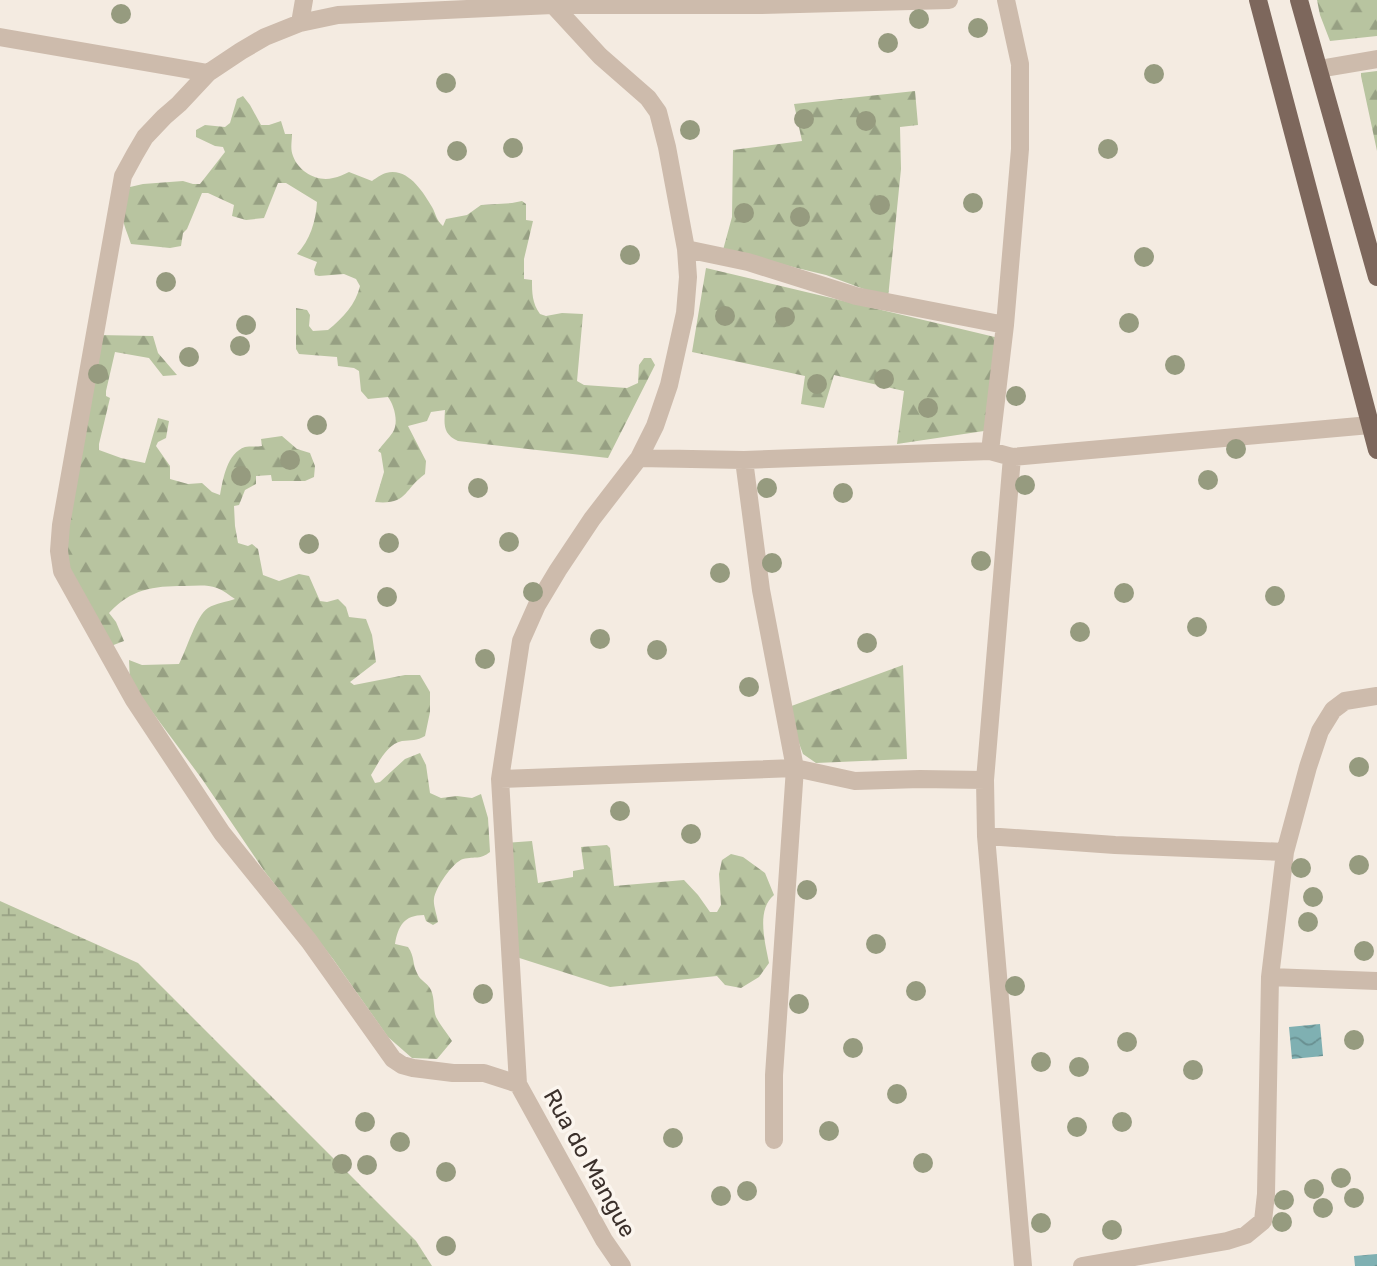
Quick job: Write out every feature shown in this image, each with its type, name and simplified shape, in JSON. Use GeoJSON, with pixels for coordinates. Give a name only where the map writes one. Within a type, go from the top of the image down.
{"type":"FeatureCollection","features":[{"type":"Feature","properties":{"kind":"main road"},"geometry":{"type":"LineString","coordinates":[[1258,0],[1377,450]]}},
{"type":"Feature","properties":{"kind":"main road"},"geometry":{"type":"LineString","coordinates":[[1299,0],[1377,277]]}},
{"type":"Feature","properties":{"kind":"street"},"geometry":{"type":"LineString","coordinates":[[300,23],[304,0]]}},
{"type":"Feature","properties":{"kind":"street"},"geometry":{"type":"LineString","coordinates":[[553,5],[600,56],[648,98],[658,112],[686,249],[688,277],[685,313],[669,385],[655,426],[639,458],[592,519],[558,570],[537,605],[521,641],[500,779],[517,1084],[484,1073],[453,1073],[413,1068],[393,1059],[309,942],[222,833],[134,700],[62,571],[59,561],[61,525],[123,176],[145,137],[208,73],[265,37],[300,23],[338,15],[553,5],[761,5],[949,0]]}},
{"type":"Feature","properties":{"kind":"street"},"geometry":{"type":"LineString","coordinates":[[990,451],[1005,325],[1020,149],[1020,64],[1006,0]]}},
{"type":"Feature","properties":{"kind":"street"},"geometry":{"type":"LineString","coordinates":[[0,37],[208,73]]}},
{"type":"Feature","properties":{"kind":"street"},"geometry":{"type":"LineString","coordinates":[[1319,69],[1377,59]]}},
{"type":"Feature","properties":{"kind":"street"},"geometry":{"type":"LineString","coordinates":[[686,249],[748,262],[856,296],[1005,325]]}},
{"type":"Feature","properties":{"kind":"street"},"geometry":{"type":"LineString","coordinates":[[639,458],[744,460],[990,451],[1012,457],[1370,425]]}},
{"type":"Feature","properties":{"kind":"street"},"geometry":{"type":"LineString","coordinates":[[1012,457],[985,780],[986,836],[1023,1266]]}},
{"type":"Feature","properties":{"kind":"street"},"geometry":{"type":"LineString","coordinates":[[744,460],[761,590],[795,768],[774,1075],[774,1140]]}},
{"type":"Feature","properties":{"kind":"street"},"geometry":{"type":"LineString","coordinates":[[1082,1266],[1227,1241],[1246,1235],[1263,1221],[1266,1194],[1269,977],[1286,852],[1320,731],[1333,710],[1345,701],[1377,696]]}},
{"type":"Feature","properties":{"kind":"street"},"geometry":{"type":"LineString","coordinates":[[500,779],[795,768],[855,781],[985,780]]}},
{"type":"Feature","properties":{"kind":"street"},"geometry":{"type":"LineString","coordinates":[[986,836],[1115,845],[1286,852]]}},
{"type":"Feature","properties":{"kind":"street"},"geometry":{"type":"LineString","coordinates":[[1269,977],[1377,981]]}},
{"type":"Feature","properties":{"kind":"street","name":"Rua do Mangue"},"geometry":{"type":"LineString","coordinates":[[517,1084],[604,1240],[622,1266]]}},
{"type":"Feature","properties":{"kind":"green space"},"geometry":{"type":"Polygon","coordinates":[[[1317,0],[1377,0],[1377,36],[1330,41],[1317,0]]]}},
{"type":"Feature","properties":{"kind":"green space"},"geometry":{"type":"Polygon","coordinates":[[[1377,71],[1377,151],[1361,73],[1377,71]]]}},
{"type":"Feature","properties":{"kind":"green space"},"geometry":{"type":"Polygon","coordinates":[[[915,91],[918,125],[900,127],[901,169],[888,298],[826,275],[723,250],[732,217],[733,150],[802,141],[794,104],[915,91]]]}},
{"type":"Feature","properties":{"kind":"green space"},"geometry":{"type":"Polygon","coordinates":[[[243,96],[261,125],[281,121],[285,134],[292,134],[293,156],[304,171],[327,179],[349,172],[372,181],[386,173],[401,174],[419,188],[443,226],[446,219],[467,215],[481,205],[522,201],[526,204],[526,220],[533,221],[524,259],[524,279],[532,280],[537,310],[546,316],[562,313],[583,314],[577,381],[584,385],[627,388],[638,383],[639,365],[644,358],[651,358],[655,365],[608,458],[458,441],[446,428],[445,410],[431,412],[427,421],[408,426],[426,461],[425,474],[400,499],[375,502],[384,472],[381,453],[378,451],[393,432],[396,423],[390,400],[388,397],[368,399],[361,391],[359,371],[338,366],[337,357],[299,354],[296,349],[296,308],[307,310],[310,315],[309,326],[313,331],[328,330],[348,310],[360,286],[356,279],[344,274],[315,275],[317,262],[297,254],[312,230],[317,202],[286,183],[278,183],[264,218],[246,220],[232,216],[234,205],[208,193],[202,193],[183,233],[181,246],[170,248],[131,244],[125,228],[122,210],[130,187],[183,181],[200,184],[225,152],[223,147],[196,137],[196,130],[205,125],[225,127],[230,123],[237,99],[243,96]]]}},
{"type":"Feature","properties":{"kind":"green space"},"geometry":{"type":"Polygon","coordinates":[[[706,268],[999,338],[984,431],[897,444],[904,391],[834,375],[824,408],[801,404],[805,376],[692,352],[706,268]]]}},
{"type":"Feature","properties":{"kind":"green space"},"geometry":{"type":"Polygon","coordinates":[[[97,335],[153,336],[158,353],[177,375],[163,376],[149,358],[115,352],[106,391],[106,396],[110,398],[99,450],[145,463],[158,418],[169,421],[166,438],[156,446],[170,466],[170,479],[188,484],[202,483],[220,495],[227,467],[234,455],[245,447],[262,446],[261,439],[282,436],[297,449],[310,453],[315,466],[314,477],[305,481],[272,481],[271,475],[256,476],[256,484],[245,490],[239,505],[234,506],[238,543],[248,546],[252,544],[258,549],[263,575],[279,581],[299,574],[309,576],[320,601],[338,599],[346,607],[349,617],[366,619],[372,635],[376,662],[350,682],[354,685],[405,675],[420,675],[430,692],[430,712],[425,736],[417,740],[402,741],[388,750],[371,775],[375,783],[380,782],[405,759],[420,753],[426,765],[430,793],[441,798],[472,798],[481,794],[488,818],[490,852],[480,857],[463,859],[454,865],[435,894],[438,922],[433,925],[426,921],[424,915],[407,919],[400,927],[395,944],[408,947],[418,976],[431,990],[436,1017],[452,1041],[437,1059],[412,1058],[388,1037],[333,959],[265,872],[202,779],[130,682],[129,660],[142,665],[179,664],[204,612],[214,605],[235,599],[219,589],[205,586],[143,590],[117,605],[109,613],[124,641],[111,646],[73,578],[65,551],[97,335]]]}},
{"type":"Feature","properties":{"kind":"green space"},"geometry":{"type":"Polygon","coordinates":[[[903,665],[907,759],[816,763],[803,754],[786,708],[903,665]]]}},
{"type":"Feature","properties":{"kind":"green space"},"geometry":{"type":"Polygon","coordinates":[[[532,841],[538,883],[573,877],[573,871],[584,869],[581,847],[607,845],[610,848],[614,886],[684,880],[710,912],[717,912],[721,905],[719,874],[722,860],[731,854],[743,857],[765,873],[774,895],[768,901],[763,918],[769,963],[759,977],[741,988],[725,985],[717,976],[610,987],[510,955],[505,843],[532,841]]]}},
{"type":"Feature","properties":{"kind":"green space"},"geometry":{"type":"Polygon","coordinates":[[[0,901],[138,963],[416,1241],[432,1266],[0,1266],[0,901]]]}},
{"type":"Feature","properties":{"kind":"water"},"geometry":{"type":"Polygon","coordinates":[[[1320,1024],[1323,1056],[1292,1059],[1289,1027],[1320,1024]]]}},
{"type":"Feature","properties":{"kind":"water"},"geometry":{"type":"Polygon","coordinates":[[[1377,1254],[1377,1266],[1355,1266],[1354,1256],[1377,1254]]]}}]}
